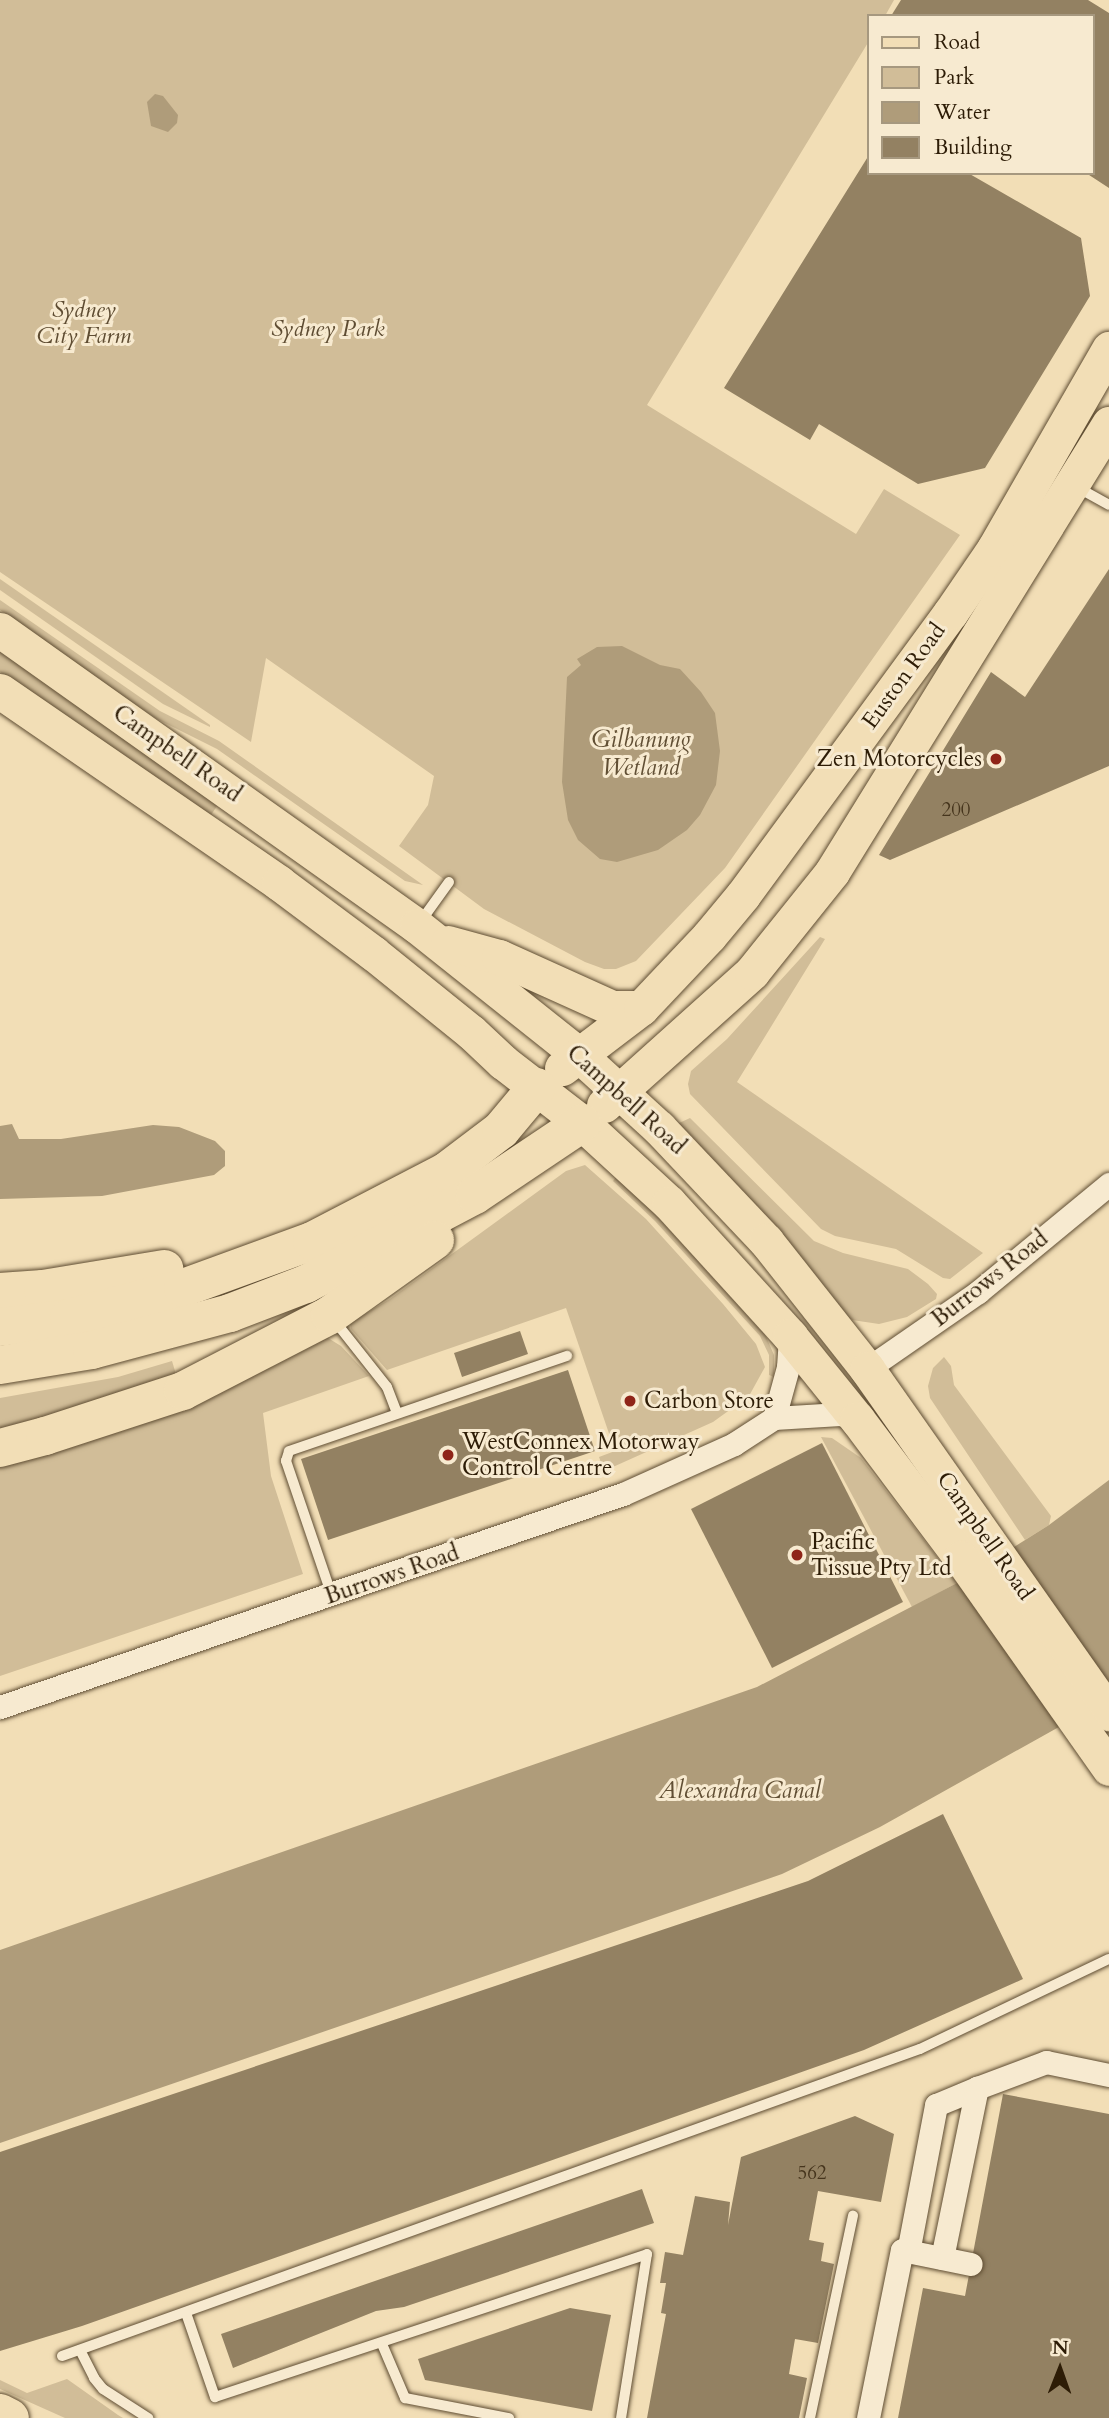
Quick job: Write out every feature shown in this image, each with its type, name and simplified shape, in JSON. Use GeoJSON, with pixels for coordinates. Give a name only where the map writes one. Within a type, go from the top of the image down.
{"type":"FeatureCollection","features":[{"type":"Feature","properties":{"kind":"highway"},"geometry":{"type":"LineString","coordinates":[[0,1293],[134,1275],[297,1234],[437,1161],[537,1087]]}},
{"type":"Feature","properties":{"kind":"highway"},"geometry":{"type":"LineString","coordinates":[[0,1328],[69,1318],[183,1288],[312,1241],[447,1171],[501,1130],[537,1087]]}},
{"type":"Feature","properties":{"kind":"highway"},"geometry":{"type":"LineString","coordinates":[[0,1448],[183,1391],[318,1300],[432,1243],[509,1173],[601,1107]]}},
{"type":"Feature","properties":{"kind":"highway"},"geometry":{"type":"LineString","coordinates":[[0,1365],[92,1350],[230,1313],[318,1300]]}},
{"type":"Feature","properties":{"kind":"highway"},"geometry":{"type":"LineString","coordinates":[[0,2413],[10,2418]]}},
{"type":"Feature","properties":{"kind":"main road","name":"Euston Road"},"geometry":{"type":"LineString","coordinates":[[537,1087],[641,1008],[709,936],[743,895],[951,612],[994,549],[1109,349]]}},
{"type":"Feature","properties":{"kind":"main road","name":"Euston Road"},"geometry":{"type":"LineString","coordinates":[[601,1107],[752,972],[832,872],[1109,424]]}},
{"type":"Feature","properties":{"kind":"main road","name":"Campbell Road"},"geometry":{"type":"LineString","coordinates":[[0,630],[426,933],[579,1055],[601,1107],[669,1203],[790,1336],[857,1419],[974,1549]]}},
{"type":"Feature","properties":{"kind":"main road","name":"Campbell Road"},"geometry":{"type":"LineString","coordinates":[[0,691],[279,883],[424,993],[503,1062],[537,1087],[601,1107],[710,1179],[766,1241],[867,1369],[974,1549],[1098,1726],[1109,1768]]}},
{"type":"Feature","properties":{"kind":"main road"},"geometry":{"type":"LineString","coordinates":[[426,933],[499,957],[612,1007],[641,1008]]}},
{"type":"Feature","properties":{"kind":"main road"},"geometry":{"type":"LineString","coordinates":[[601,1107],[755,1261],[823,1347],[843,1378],[857,1419]]}},
{"type":"Feature","properties":{"kind":"street","name":"Burrows Road"},"geometry":{"type":"LineString","coordinates":[[867,1369],[978,1293],[1109,1184]]}},
{"type":"Feature","properties":{"kind":"street"},"geometry":{"type":"LineString","coordinates":[[774,1418],[788,1367],[790,1336]]}},
{"type":"Feature","properties":{"kind":"street","name":"Burrows Road"},"geometry":{"type":"LineString","coordinates":[[0,1707],[332,1596],[623,1493],[734,1444],[774,1418],[840,1414],[857,1419]]}},
{"type":"Feature","properties":{"kind":"street"},"geometry":{"type":"LineString","coordinates":[[908,2252],[936,2105],[1046,2062],[1109,2075]]}},
{"type":"Feature","properties":{"kind":"street"},"geometry":{"type":"LineString","coordinates":[[942,2258],[977,2088]]}},
{"type":"Feature","properties":{"kind":"street"},"geometry":{"type":"LineString","coordinates":[[868,2418],[902,2250],[971,2264]]}},
{"type":"Feature","properties":{"kind":"lane"},"geometry":{"type":"LineString","coordinates":[[1071,484],[1109,505]]}},
{"type":"Feature","properties":{"kind":"lane"},"geometry":{"type":"LineString","coordinates":[[426,933],[449,883]]}},
{"type":"Feature","properties":{"kind":"lane"},"geometry":{"type":"LineString","coordinates":[[318,1300],[387,1387],[397,1413]]}},
{"type":"Feature","properties":{"kind":"lane"},"geometry":{"type":"LineString","coordinates":[[332,1596],[287,1455],[293,1448],[567,1356]]}},
{"type":"Feature","properties":{"kind":"lane"},"geometry":{"type":"LineString","coordinates":[[62,2356],[920,2049],[1109,1959]]}},
{"type":"Feature","properties":{"kind":"lane"},"geometry":{"type":"LineString","coordinates":[[810,2418],[853,2216]]}},
{"type":"Feature","properties":{"kind":"lane"},"geometry":{"type":"LineString","coordinates":[[186,2313],[215,2397],[382,2344],[647,2254],[621,2418]]}},
{"type":"Feature","properties":{"kind":"lane"},"geometry":{"type":"LineString","coordinates":[[382,2344],[405,2398],[509,2418]]}},
{"type":"Feature","properties":{"kind":"lane"},"geometry":{"type":"LineString","coordinates":[[80,2350],[99,2385],[148,2418]]}},
{"type":"Feature","properties":{"kind":"green space","name":"Sydney Park"},"geometry":{"type":"Polygon","coordinates":[[[0,0],[894,0],[886,14],[867,14],[867,44],[647,405],[856,534],[884,489],[960,535],[725,868],[636,961],[616,969],[604,969],[585,962],[484,909],[399,846],[428,805],[434,776],[266,658],[251,742],[0,572],[0,0]]]}},
{"type":"Feature","properties":{"kind":"green space"},"geometry":{"type":"Polygon","coordinates":[[[0,579],[210,727],[163,704],[0,590],[0,579]]]}},
{"type":"Feature","properties":{"kind":"green space"},"geometry":{"type":"Polygon","coordinates":[[[0,600],[160,711],[219,741],[423,885],[405,881],[217,749],[155,718],[0,610],[0,600]]]}},
{"type":"Feature","properties":{"kind":"green space"},"geometry":{"type":"Polygon","coordinates":[[[0,647],[181,773],[217,806],[209,818],[0,672],[0,647]]]}},
{"type":"Feature","properties":{"kind":"green space"},"geometry":{"type":"Polygon","coordinates":[[[820,937],[825,939],[737,1082],[983,1253],[950,1279],[943,1278],[896,1249],[835,1236],[821,1229],[690,1094],[688,1084],[691,1071],[727,1039],[820,937]]]}},
{"type":"Feature","properties":{"kind":"green space"},"geometry":{"type":"Polygon","coordinates":[[[690,1118],[814,1241],[843,1253],[908,1269],[928,1284],[937,1294],[936,1299],[907,1317],[879,1324],[852,1320],[830,1304],[677,1124],[690,1118]]]}},
{"type":"Feature","properties":{"kind":"green space"},"geometry":{"type":"Polygon","coordinates":[[[585,1165],[646,1219],[723,1304],[756,1344],[765,1367],[749,1396],[713,1422],[604,1471],[599,1457],[615,1451],[566,1308],[387,1370],[351,1329],[350,1323],[390,1299],[566,1171],[585,1165]]]}},
{"type":"Feature","properties":{"kind":"green space"},"geometry":{"type":"Polygon","coordinates":[[[619,1173],[761,1325],[774,1355],[774,1377],[769,1375],[769,1355],[760,1336],[655,1221],[613,1181],[619,1173]]]}},
{"type":"Feature","properties":{"kind":"green space"},"geometry":{"type":"Polygon","coordinates":[[[328,1338],[341,1346],[369,1376],[263,1413],[271,1476],[303,1574],[0,1676],[0,1463],[319,1339],[328,1338]]]}},
{"type":"Feature","properties":{"kind":"green space"},"geometry":{"type":"Polygon","coordinates":[[[944,1357],[951,1366],[954,1385],[1051,1516],[1049,1525],[1025,1540],[930,1398],[928,1386],[933,1368],[944,1357]]]}},
{"type":"Feature","properties":{"kind":"green space"},"geometry":{"type":"Polygon","coordinates":[[[172,1361],[178,1381],[0,1440],[0,1398],[118,1377],[172,1361]]]}},
{"type":"Feature","properties":{"kind":"green space"},"geometry":{"type":"Polygon","coordinates":[[[821,1437],[832,1438],[861,1458],[957,1583],[912,1607],[821,1437]]]}},
{"type":"Feature","properties":{"kind":"green space"},"geometry":{"type":"Polygon","coordinates":[[[67,2379],[123,2418],[65,2418],[0,2389],[0,2380],[27,2393],[67,2379]]]}},
{"type":"Feature","properties":{"kind":"water"},"geometry":{"type":"Polygon","coordinates":[[[155,94],[163,96],[178,115],[177,123],[168,132],[151,126],[147,102],[155,94]]]}},
{"type":"Feature","properties":{"kind":"water","name":"Gilbanung Wetland"},"geometry":{"type":"Polygon","coordinates":[[[622,646],[660,665],[680,669],[701,692],[715,713],[720,751],[716,785],[700,815],[687,830],[658,850],[617,862],[600,859],[578,840],[568,820],[562,782],[567,677],[581,665],[577,659],[597,647],[622,646]]]}},
{"type":"Feature","properties":{"kind":"water"},"geometry":{"type":"Polygon","coordinates":[[[12,1124],[19,1139],[61,1139],[153,1125],[179,1127],[215,1141],[225,1151],[225,1166],[214,1175],[102,1196],[0,1199],[0,1126],[12,1124]]]}},
{"type":"Feature","properties":{"kind":"water","name":"Alexandra Canal"},"geometry":{"type":"Polygon","coordinates":[[[1109,1480],[1109,1699],[880,1827],[782,1874],[0,2143],[0,1950],[757,1687],[957,1583],[1049,1525],[1109,1480]]]}},
{"type":"Feature","properties":{"kind":"building"},"geometry":{"type":"Polygon","coordinates":[[[901,0],[1088,0],[1109,13],[1109,188],[1089,175],[1095,175],[1095,14],[892,14],[901,0]]]}},
{"type":"Feature","properties":{"kind":"building"},"geometry":{"type":"Polygon","coordinates":[[[867,158],[867,175],[971,175],[1081,238],[1090,296],[985,468],[918,484],[819,424],[810,440],[724,388],[867,158]]]}},
{"type":"Feature","properties":{"kind":"building"},"geometry":{"type":"Polygon","coordinates":[[[1109,569],[1109,766],[890,860],[879,855],[991,672],[1025,697],[1109,569]]]}},
{"type":"Feature","properties":{"kind":"building"},"geometry":{"type":"Polygon","coordinates":[[[520,1331],[528,1354],[462,1377],[454,1353],[520,1331]]]}},
{"type":"Feature","properties":{"kind":"building","name":"WestConnex Motorway Control Centre"},"geometry":{"type":"Polygon","coordinates":[[[568,1370],[595,1451],[328,1540],[301,1459],[568,1370]]]}},
{"type":"Feature","properties":{"kind":"building","name":"Pacific Tissue Pty Ltd"},"geometry":{"type":"Polygon","coordinates":[[[822,1443],[903,1602],[772,1668],[691,1509],[822,1443]]]}},
{"type":"Feature","properties":{"kind":"building"},"geometry":{"type":"Polygon","coordinates":[[[943,1814],[1023,1979],[864,2050],[82,2326],[0,2351],[0,2152],[808,1881],[943,1814]]]}},
{"type":"Feature","properties":{"kind":"building"},"geometry":{"type":"Polygon","coordinates":[[[1003,2094],[1109,2114],[1109,2418],[898,2418],[923,2288],[965,2296],[1003,2094]]]}},
{"type":"Feature","properties":{"kind":"building"},"geometry":{"type":"Polygon","coordinates":[[[855,2116],[894,2134],[881,2202],[818,2191],[809,2240],[824,2243],[821,2261],[834,2264],[818,2343],[795,2339],[789,2374],[807,2378],[799,2418],[647,2418],[666,2314],[661,2313],[666,2283],[660,2283],[665,2252],[683,2255],[695,2196],[730,2202],[728,2225],[741,2157],[855,2116]]]}},
{"type":"Feature","properties":{"kind":"building"},"geometry":{"type":"Polygon","coordinates":[[[642,2189],[654,2223],[404,2307],[376,2311],[233,2368],[221,2334],[642,2189]]]}},
{"type":"Feature","properties":{"kind":"building"},"geometry":{"type":"Polygon","coordinates":[[[570,2308],[611,2315],[592,2411],[425,2380],[418,2359],[570,2308]]]}},
{"type":"Feature","properties":{"kind":"place","name":"Zen Motorcycles"},"geometry":{"type":"Point","coordinates":[996,759]}},
{"type":"Feature","properties":{"kind":"place","name":"Carbon Store"},"geometry":{"type":"Point","coordinates":[630,1401]}},
{"type":"Feature","properties":{"kind":"place","name":"WestConnex Motorway Control Centre"},"geometry":{"type":"Point","coordinates":[448,1455]}},
{"type":"Feature","properties":{"kind":"place","name":"Pacific Tissue Pty Ltd"},"geometry":{"type":"Point","coordinates":[797,1555]}},
{"type":"Feature","properties":{"kind":"park label","name":"Sydney City Farm"},"geometry":{"type":"Point","coordinates":[84,323]}}]}
